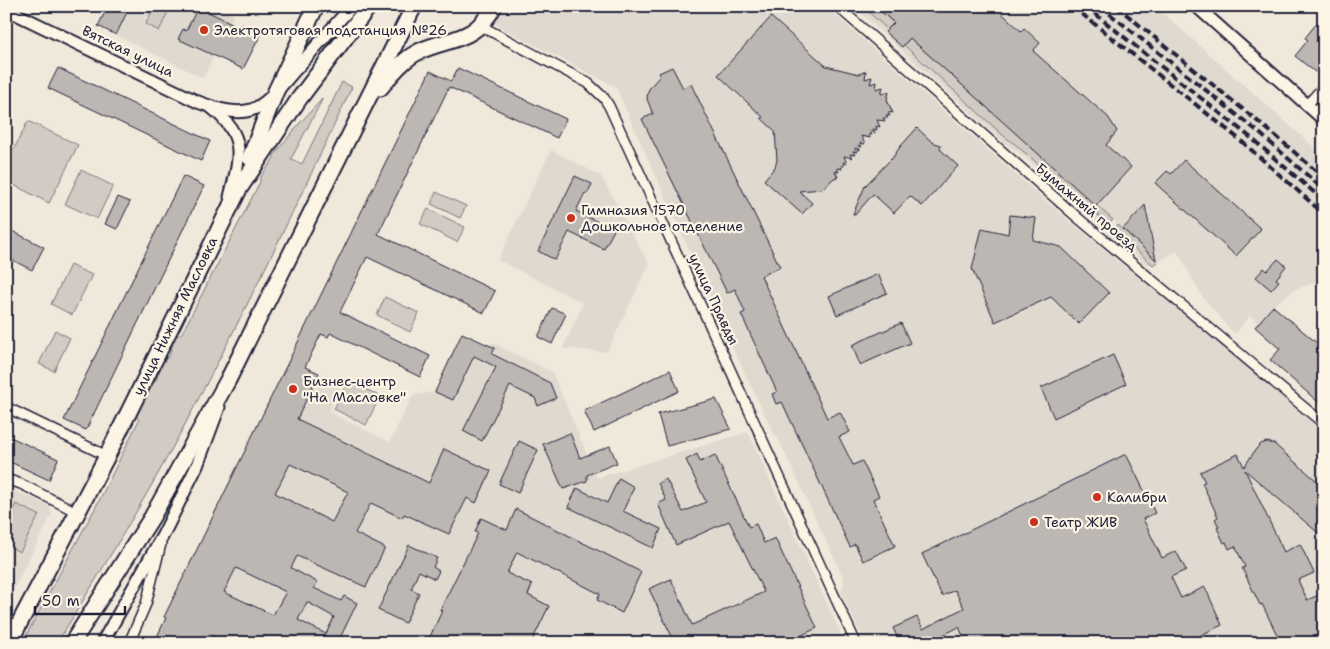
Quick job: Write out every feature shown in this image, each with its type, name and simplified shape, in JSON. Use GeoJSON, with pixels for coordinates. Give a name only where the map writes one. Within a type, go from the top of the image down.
{"type":"FeatureCollection","features":[{"type":"Feature","properties":{"kind":"main road"},"geometry":{"type":"LineString","coordinates":[[239,189],[275,93],[316,6]]}},
{"type":"Feature","properties":{"kind":"main road","name":"улица Нижняя Масловка"},"geometry":{"type":"LineString","coordinates":[[9,643],[107,456],[226,212],[294,106],[368,6]]}},
{"type":"Feature","properties":{"kind":"main road"},"geometry":{"type":"LineString","coordinates":[[72,643],[152,517],[228,380],[414,6]]}},
{"type":"Feature","properties":{"kind":"main road"},"geometry":{"type":"LineString","coordinates":[[352,131],[379,89],[408,58],[420,51],[453,41],[472,32],[481,26],[494,6]]}},
{"type":"Feature","properties":{"kind":"street","name":"Вятская улица"},"geometry":{"type":"LineString","coordinates":[[6,9],[211,107],[244,112],[259,106],[275,93],[352,6]]}},
{"type":"Feature","properties":{"kind":"street","name":"Бумажный проезд"},"geometry":{"type":"LineString","coordinates":[[837,6],[1072,213],[1324,424]]}},
{"type":"Feature","properties":{"kind":"street"},"geometry":{"type":"LineString","coordinates":[[1196,6],[1324,120]]}},
{"type":"Feature","properties":{"kind":"street","name":"улица Правды"},"geometry":{"type":"LineString","coordinates":[[481,26],[579,78],[597,90],[609,106],[856,643]]}},
{"type":"Feature","properties":{"kind":"street"},"geometry":{"type":"LineString","coordinates":[[1307,105],[1324,86]]}},
{"type":"Feature","properties":{"kind":"street","name":"Вятская улица"},"geometry":{"type":"LineString","coordinates":[[211,107],[228,122],[237,141],[239,154],[238,168],[226,212]]}},
{"type":"Feature","properties":{"kind":"street"},"geometry":{"type":"LineString","coordinates":[[102,643],[163,535],[196,466],[228,380]]}},
{"type":"Feature","properties":{"kind":"street"},"geometry":{"type":"LineString","coordinates":[[6,407],[107,456]]}},
{"type":"Feature","properties":{"kind":"street"},"geometry":{"type":"LineString","coordinates":[[6,479],[21,484],[77,512]]}},
{"type":"Feature","properties":{"kind":"street"},"geometry":{"type":"LineString","coordinates":[[129,643],[146,604],[163,535]]}},
{"type":"Feature","properties":{"kind":"shaded area"},"geometry":{"type":"Polygon","coordinates":[[[130,6],[215,6],[234,15],[203,78],[116,35],[130,6]]]}},
{"type":"Feature","properties":{"kind":"shaded area"},"geometry":{"type":"Polygon","coordinates":[[[154,6],[168,12],[159,31],[146,24],[154,6]]]}},
{"type":"Feature","properties":{"kind":"shaded area"},"geometry":{"type":"Polygon","coordinates":[[[500,6],[825,6],[1055,209],[1324,430],[1324,643],[865,643],[841,592],[844,583],[842,575],[778,438],[774,434],[736,355],[616,87],[498,26],[494,21],[500,6]]]}},
{"type":"Feature","properties":{"kind":"shaded area"},"geometry":{"type":"Polygon","coordinates":[[[853,6],[1155,6],[1324,156],[1324,279],[1294,290],[1273,306],[1259,323],[1250,316],[1236,333],[1229,328],[1202,296],[1177,251],[1153,265],[1146,264],[1114,236],[1114,230],[1118,225],[1113,220],[1107,226],[1101,225],[1022,155],[1004,143],[853,6]]]}},
{"type":"Feature","properties":{"kind":"shaded area"},"geometry":{"type":"Polygon","coordinates":[[[862,6],[875,6],[894,23],[887,29],[862,6]]]}},
{"type":"Feature","properties":{"kind":"shaded area"},"geometry":{"type":"Polygon","coordinates":[[[910,38],[1113,220],[1108,224],[1005,137],[904,45],[910,38]]]}},
{"type":"Feature","properties":{"kind":"shaded area"},"geometry":{"type":"Polygon","coordinates":[[[342,82],[352,87],[332,130],[226,345],[152,484],[57,643],[22,643],[100,499],[139,420],[136,416],[149,389],[157,378],[161,364],[169,356],[175,337],[182,333],[260,182],[260,178],[274,158],[274,155],[323,98],[291,159],[302,164],[342,82]]]}},
{"type":"Feature","properties":{"kind":"shaded area"},"geometry":{"type":"Polygon","coordinates":[[[28,121],[78,145],[49,203],[6,181],[6,165],[28,121]]]}},
{"type":"Feature","properties":{"kind":"shaded area","name":"Гимназия 1570 Дошкольное отделение"},"geometry":{"type":"Polygon","coordinates":[[[551,150],[601,176],[649,264],[607,352],[563,348],[583,303],[498,260],[551,150]]]}},
{"type":"Feature","properties":{"kind":"shaded area"},"geometry":{"type":"Polygon","coordinates":[[[81,170],[113,186],[97,219],[65,204],[81,170]]]}},
{"type":"Feature","properties":{"kind":"shaded area"},"geometry":{"type":"Polygon","coordinates":[[[436,192],[466,206],[460,218],[431,204],[436,192]]]}},
{"type":"Feature","properties":{"kind":"shaded area"},"geometry":{"type":"Polygon","coordinates":[[[428,209],[465,227],[457,242],[420,224],[428,209]]]}},
{"type":"Feature","properties":{"kind":"shaded area"},"geometry":{"type":"Polygon","coordinates":[[[1118,225],[1158,261],[1153,265],[1114,230],[1118,225]]]}},
{"type":"Feature","properties":{"kind":"shaded area"},"geometry":{"type":"Polygon","coordinates":[[[70,265],[92,275],[72,315],[51,304],[70,265]]]}},
{"type":"Feature","properties":{"kind":"shaded area"},"geometry":{"type":"Polygon","coordinates":[[[385,297],[419,313],[410,332],[377,315],[385,297]]]}},
{"type":"Feature","properties":{"kind":"shaded area"},"geometry":{"type":"Polygon","coordinates":[[[55,330],[70,338],[54,371],[39,364],[55,330]]]}},
{"type":"Feature","properties":{"kind":"shaded area"},"geometry":{"type":"Polygon","coordinates":[[[462,333],[489,346],[491,342],[552,372],[597,478],[748,432],[845,643],[154,643],[164,617],[268,405],[305,367],[342,385],[329,412],[390,442],[413,395],[435,392],[462,333]]]}},
{"type":"Feature","properties":{"kind":"shaded area"},"geometry":{"type":"Polygon","coordinates":[[[348,381],[380,396],[366,425],[334,409],[348,381]]]}},
{"type":"Feature","properties":{"kind":"shaded area"},"geometry":{"type":"Polygon","coordinates":[[[6,487],[45,504],[50,508],[52,514],[13,590],[6,608],[6,487]]]}},
{"type":"Feature","properties":{"kind":"shaded area"},"geometry":{"type":"Polygon","coordinates":[[[16,504],[39,515],[20,552],[6,545],[6,524],[16,504]]]}},
{"type":"Feature","properties":{"kind":"building"},"geometry":{"type":"Polygon","coordinates":[[[108,6],[130,6],[116,35],[98,26],[108,6]]]}},
{"type":"Feature","properties":{"kind":"building"},"geometry":{"type":"Polygon","coordinates":[[[875,6],[983,6],[989,12],[994,6],[1021,31],[1024,28],[1040,43],[1033,51],[1108,117],[1117,131],[1106,145],[1131,167],[1096,206],[910,38],[902,47],[885,32],[894,23],[875,6]]]}},
{"type":"Feature","properties":{"kind":"building"},"geometry":{"type":"Polygon","coordinates":[[[198,7],[240,27],[241,24],[261,34],[243,69],[178,39],[183,29],[186,31],[198,7]]]}},
{"type":"Feature","properties":{"kind":"building"},"geometry":{"type":"Polygon","coordinates":[[[1324,14],[1324,61],[1315,72],[1295,56],[1308,40],[1305,38],[1324,14]]]}},
{"type":"Feature","properties":{"kind":"building"},"geometry":{"type":"Polygon","coordinates":[[[771,17],[826,66],[859,74],[866,71],[865,79],[872,77],[870,84],[877,82],[876,89],[883,87],[881,94],[889,92],[887,100],[893,113],[888,112],[890,116],[886,115],[888,118],[883,118],[885,121],[877,120],[880,127],[876,126],[877,130],[873,129],[875,133],[870,131],[872,135],[869,134],[870,138],[861,136],[865,144],[860,143],[862,147],[858,145],[860,150],[855,148],[857,152],[853,151],[855,155],[850,154],[852,158],[844,156],[847,164],[843,162],[844,166],[841,166],[842,169],[837,168],[839,172],[835,171],[838,177],[834,178],[822,189],[799,191],[812,203],[802,214],[764,180],[775,167],[777,160],[775,131],[761,118],[763,117],[718,75],[771,17]]]}},
{"type":"Feature","properties":{"kind":"building"},"geometry":{"type":"Polygon","coordinates":[[[672,67],[683,88],[691,84],[780,267],[761,276],[827,418],[840,412],[850,432],[839,437],[853,465],[862,461],[879,496],[873,499],[895,546],[863,561],[855,544],[850,547],[782,402],[776,404],[772,394],[777,392],[741,314],[745,312],[735,289],[727,293],[642,119],[653,114],[647,99],[648,91],[660,76],[659,73],[672,67]]]}},
{"type":"Feature","properties":{"kind":"building"},"geometry":{"type":"Polygon","coordinates":[[[58,68],[210,141],[201,161],[48,88],[58,68]]]}},
{"type":"Feature","properties":{"kind":"building"},"geometry":{"type":"Polygon","coordinates":[[[458,68],[566,119],[557,138],[449,87],[378,234],[495,291],[484,313],[367,257],[340,312],[430,356],[420,377],[330,333],[328,337],[321,334],[305,367],[319,373],[297,419],[429,483],[444,449],[491,471],[476,503],[467,498],[449,534],[404,514],[402,518],[371,503],[355,533],[385,548],[366,587],[297,556],[291,568],[317,582],[314,588],[341,601],[344,596],[357,603],[339,640],[344,643],[228,643],[209,634],[205,643],[154,643],[166,618],[164,617],[430,71],[451,81],[458,68]],[[290,464],[275,493],[332,522],[348,492],[290,464]],[[236,568],[224,592],[273,615],[286,592],[236,568]],[[307,602],[298,620],[326,634],[334,617],[307,602]]]}},
{"type":"Feature","properties":{"kind":"building"},"geometry":{"type":"Polygon","coordinates":[[[917,128],[932,142],[941,145],[940,149],[958,166],[922,206],[910,196],[894,213],[873,194],[855,215],[853,214],[865,186],[891,160],[917,128]]]}},
{"type":"Feature","properties":{"kind":"building"},"geometry":{"type":"Polygon","coordinates":[[[1184,160],[1261,229],[1236,256],[1155,183],[1167,171],[1171,174],[1184,160]]]}},
{"type":"Feature","properties":{"kind":"building"},"geometry":{"type":"Polygon","coordinates":[[[183,176],[204,186],[86,430],[64,420],[183,176]]]}},
{"type":"Feature","properties":{"kind":"building"},"geometry":{"type":"Polygon","coordinates":[[[575,176],[592,184],[576,211],[614,230],[604,249],[569,232],[555,260],[538,251],[575,176]]]}},
{"type":"Feature","properties":{"kind":"building"},"geometry":{"type":"Polygon","coordinates":[[[118,197],[130,202],[117,229],[105,224],[118,197]]]}},
{"type":"Feature","properties":{"kind":"building"},"geometry":{"type":"Polygon","coordinates":[[[1145,205],[1156,260],[1123,229],[1145,205]]]}},
{"type":"Feature","properties":{"kind":"building"},"geometry":{"type":"Polygon","coordinates":[[[1010,215],[1036,218],[1033,240],[1061,247],[1109,293],[1079,324],[1051,297],[995,322],[972,269],[982,228],[1008,234],[1010,215]]]}},
{"type":"Feature","properties":{"kind":"building"},"geometry":{"type":"Polygon","coordinates":[[[6,228],[44,247],[32,270],[6,257],[6,228]]]}},
{"type":"Feature","properties":{"kind":"building"},"geometry":{"type":"Polygon","coordinates":[[[1278,259],[1286,266],[1276,279],[1279,281],[1271,290],[1256,277],[1264,268],[1267,271],[1278,259]]]}},
{"type":"Feature","properties":{"kind":"building"},"geometry":{"type":"Polygon","coordinates":[[[878,274],[887,293],[837,315],[829,296],[878,274]]]}},
{"type":"Feature","properties":{"kind":"building"},"geometry":{"type":"Polygon","coordinates":[[[1273,306],[1324,349],[1324,407],[1270,360],[1280,349],[1255,327],[1273,306]]]}},
{"type":"Feature","properties":{"kind":"building"},"geometry":{"type":"Polygon","coordinates":[[[552,308],[566,314],[552,344],[538,337],[552,308]]]}},
{"type":"Feature","properties":{"kind":"building"},"geometry":{"type":"Polygon","coordinates":[[[901,323],[910,343],[860,365],[852,345],[901,323]]]}},
{"type":"Feature","properties":{"kind":"building"},"geometry":{"type":"Polygon","coordinates":[[[462,333],[495,348],[492,354],[550,383],[556,398],[538,406],[535,398],[510,386],[482,441],[463,431],[496,367],[474,356],[453,400],[435,392],[462,333]]]}},
{"type":"Feature","properties":{"kind":"building"},"geometry":{"type":"Polygon","coordinates":[[[1113,355],[1126,384],[1054,418],[1041,388],[1113,355]]]}},
{"type":"Feature","properties":{"kind":"building"},"geometry":{"type":"Polygon","coordinates":[[[670,370],[679,391],[594,432],[584,411],[670,370]]]}},
{"type":"Feature","properties":{"kind":"building"},"geometry":{"type":"Polygon","coordinates":[[[716,399],[731,429],[667,446],[658,414],[716,399]]]}},
{"type":"Feature","properties":{"kind":"building"},"geometry":{"type":"Polygon","coordinates":[[[570,433],[580,458],[610,446],[617,463],[587,475],[587,481],[563,489],[543,444],[570,433]]]}},
{"type":"Feature","properties":{"kind":"building"},"geometry":{"type":"Polygon","coordinates":[[[6,435],[58,459],[49,480],[6,460],[6,435]]]}},
{"type":"Feature","properties":{"kind":"building"},"geometry":{"type":"Polygon","coordinates":[[[519,441],[538,450],[518,493],[499,484],[519,441]]]}},
{"type":"Feature","properties":{"kind":"building"},"geometry":{"type":"Polygon","coordinates":[[[1267,442],[1274,444],[1324,487],[1324,538],[1245,470],[1284,552],[1300,544],[1314,573],[1298,580],[1307,600],[1324,593],[1324,643],[1281,643],[1242,568],[1245,567],[1235,546],[1229,549],[1226,542],[1224,543],[1217,528],[1219,527],[1215,519],[1218,517],[1202,483],[1205,482],[1200,472],[1238,454],[1244,467],[1256,449],[1261,444],[1267,442]]]}},
{"type":"Feature","properties":{"kind":"building"},"geometry":{"type":"Polygon","coordinates":[[[697,454],[700,462],[715,455],[749,527],[756,524],[764,543],[775,538],[817,628],[785,643],[675,643],[649,589],[671,579],[692,625],[764,592],[729,521],[676,545],[658,504],[666,500],[658,483],[666,479],[683,512],[706,502],[686,460],[697,454]]]}},
{"type":"Feature","properties":{"kind":"building"},"geometry":{"type":"Polygon","coordinates":[[[1126,454],[1155,513],[1143,519],[1162,558],[1176,551],[1186,570],[1171,577],[1181,598],[1205,587],[1222,625],[1199,636],[1202,643],[966,643],[959,627],[933,640],[934,643],[900,643],[893,628],[917,617],[923,629],[964,608],[955,590],[942,596],[922,554],[1126,454]]]}},
{"type":"Feature","properties":{"kind":"building"},"geometry":{"type":"Polygon","coordinates":[[[619,478],[634,487],[623,511],[661,529],[653,548],[568,507],[577,488],[607,503],[619,478]]]}},
{"type":"Feature","properties":{"kind":"building"},"geometry":{"type":"Polygon","coordinates":[[[516,509],[641,572],[622,613],[597,600],[600,594],[517,552],[507,573],[532,585],[528,595],[549,606],[531,643],[427,643],[442,611],[440,610],[478,533],[475,532],[481,518],[507,530],[516,509]]]}},
{"type":"Feature","properties":{"kind":"building"},"geometry":{"type":"Polygon","coordinates":[[[409,545],[437,558],[433,567],[439,571],[435,579],[419,571],[411,589],[419,593],[405,623],[378,610],[409,545]]]}},
{"type":"Feature","properties":{"kind":"railway"},"geometry":{"type":"LineString","coordinates":[[1072,6],[1239,139],[1324,214]]}},
{"type":"Feature","properties":{"kind":"railway"},"geometry":{"type":"LineString","coordinates":[[1085,6],[1250,137],[1324,201]]}},
{"type":"Feature","properties":{"kind":"railway"},"geometry":{"type":"LineString","coordinates":[[1100,6],[1256,130],[1324,190]]}},
{"type":"Feature","properties":{"kind":"railway"},"geometry":{"type":"LineString","coordinates":[[1116,6],[1277,137],[1324,178]]}},
{"type":"Feature","properties":{"kind":"place","name":"Электротяговая подстанция №26"},"geometry":{"type":"Point","coordinates":[204,30]}},
{"type":"Feature","properties":{"kind":"place","name":"Гимназия 1570 Дошкольное отделение"},"geometry":{"type":"Point","coordinates":[571,218]}},
{"type":"Feature","properties":{"kind":"place","name":"Бизнес-центр \"На Масловке\""},"geometry":{"type":"Point","coordinates":[293,389]}},
{"type":"Feature","properties":{"kind":"place","name":"Калибри"},"geometry":{"type":"Point","coordinates":[1097,497]}},
{"type":"Feature","properties":{"kind":"place","name":"Театр ЖИВ"},"geometry":{"type":"Point","coordinates":[1034,522]}}]}
